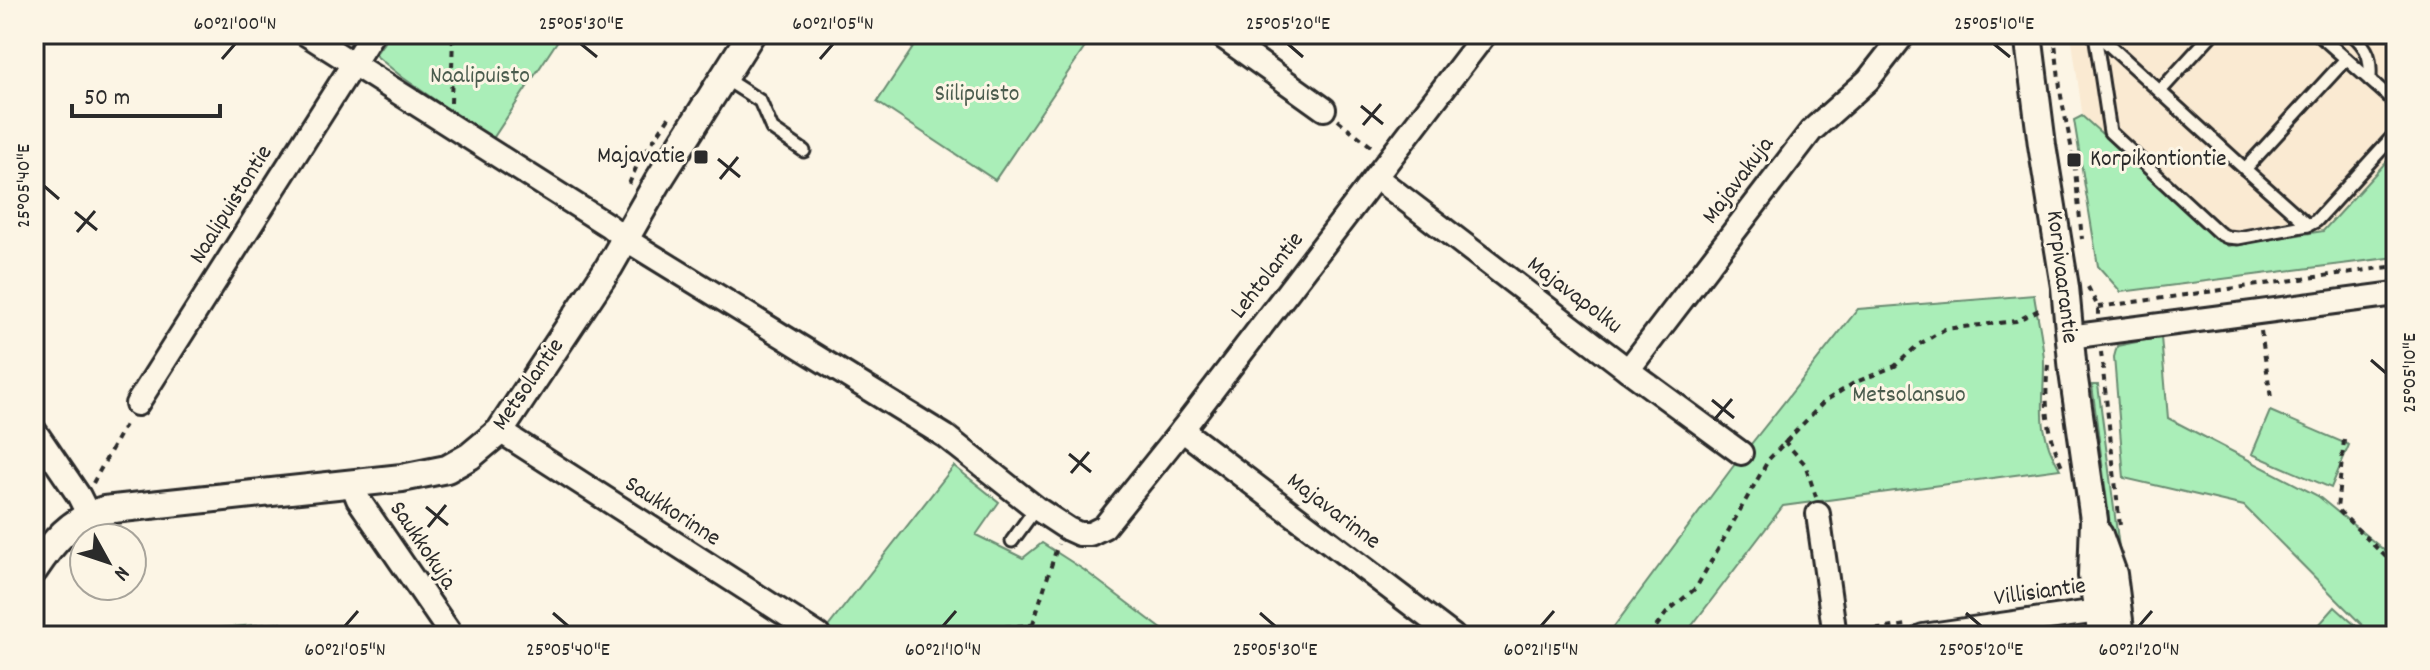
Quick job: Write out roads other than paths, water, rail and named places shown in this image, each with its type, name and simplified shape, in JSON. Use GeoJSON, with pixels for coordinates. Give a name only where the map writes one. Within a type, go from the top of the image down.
{"type":"FeatureCollection","features":[{"type":"Feature","properties":{"kind":"street"},"geometry":{"type":"LineString","coordinates":[[306,34],[625,239],[945,436],[1036,508]]}},
{"type":"Feature","properties":{"kind":"street","name":"Naalipuistontie"},"geometry":{"type":"LineString","coordinates":[[137,404],[372,34]]}},
{"type":"Feature","properties":{"kind":"street","name":"Metsolantie"},"geometry":{"type":"LineString","coordinates":[[84,505],[104,510],[402,478],[447,469],[470,456],[500,431],[625,239],[751,34]]}},
{"type":"Feature","properties":{"kind":"street"},"geometry":{"type":"LineString","coordinates":[[1219,34],[1324,109]]}},
{"type":"Feature","properties":{"kind":"street","name":"Lehtolantie"},"geometry":{"type":"LineString","coordinates":[[1036,508],[1074,532],[1090,534],[1104,527],[1182,430],[1485,34]]}},
{"type":"Feature","properties":{"kind":"street","name":"Majavakuja"},"geometry":{"type":"LineString","coordinates":[[1628,370],[1811,131],[1868,80],[1904,34]]}},
{"type":"Feature","properties":{"kind":"street","name":"Korpivaarantie"},"geometry":{"type":"LineString","coordinates":[[2028,34],[2065,287],[2094,520],[2092,576],[2106,619],[2121,636]]}},
{"type":"Feature","properties":{"kind":"street","name":"Majavapolku"},"geometry":{"type":"LineString","coordinates":[[1383,169],[1628,370],[1741,453]]}},
{"type":"Feature","properties":{"kind":"street"},"geometry":{"type":"LineString","coordinates":[[2069,337],[2396,294]]}},
{"type":"Feature","properties":{"kind":"street"},"geometry":{"type":"LineString","coordinates":[[34,430],[84,505],[34,570]]}},
{"type":"Feature","properties":{"kind":"street","name":"Majavarinne"},"geometry":{"type":"LineString","coordinates":[[1182,430],[1453,636]]}},
{"type":"Feature","properties":{"kind":"street","name":"Saukkorinne"},"geometry":{"type":"LineString","coordinates":[[500,431],[818,635]]}},
{"type":"Feature","properties":{"kind":"street","name":"Saukkokuja"},"geometry":{"type":"LineString","coordinates":[[352,484],[358,499],[452,636]]}},
{"type":"Feature","properties":{"kind":"street"},"geometry":{"type":"LineString","coordinates":[[1818,514],[1835,636]]}},
{"type":"Feature","properties":{"kind":"street","name":"Villisiantie"},"geometry":{"type":"LineString","coordinates":[[1923,636],[2106,619]]}},
{"type":"Feature","properties":{"kind":"lane"},"geometry":{"type":"LineString","coordinates":[[2096,34],[2308,225]]}},
{"type":"Feature","properties":{"kind":"lane"},"geometry":{"type":"LineString","coordinates":[[2096,34],[2110,132],[2227,237],[2238,238],[2308,225],[2322,215],[2396,133]]}},
{"type":"Feature","properties":{"kind":"lane"},"geometry":{"type":"LineString","coordinates":[[2160,91],[2212,34]]}},
{"type":"Feature","properties":{"kind":"lane"},"geometry":{"type":"LineString","coordinates":[[2318,34],[2396,103]]}},
{"type":"Feature","properties":{"kind":"lane"},"geometry":{"type":"LineString","coordinates":[[2352,34],[2364,44],[2370,62],[2370,80]]}},
{"type":"Feature","properties":{"kind":"lane"},"geometry":{"type":"LineString","coordinates":[[2245,169],[2346,59]]}},
{"type":"Feature","properties":{"kind":"lane"},"geometry":{"type":"LineString","coordinates":[[723,78],[760,101],[772,129],[804,151]]}},
{"type":"Feature","properties":{"kind":"lane"},"geometry":{"type":"LineString","coordinates":[[1012,541],[1036,508]]}},
{"type":"Feature","properties":{"kind":"place","name":"Majavatie"},"geometry":{"type":"Point","coordinates":[701,157]}},
{"type":"Feature","properties":{"kind":"place","name":"Korpikontiontie"},"geometry":{"type":"Point","coordinates":[2074,160]}},
{"type":"Feature","properties":{"kind":"park label","name":"Naalipuisto"},"geometry":{"type":"Point","coordinates":[480,77]}},
{"type":"Feature","properties":{"kind":"park label","name":"Siilipuisto"},"geometry":{"type":"Point","coordinates":[977,95]}},
{"type":"Feature","properties":{"kind":"park label","name":"Metsolansuo"},"geometry":{"type":"Point","coordinates":[1909,396]}}]}
